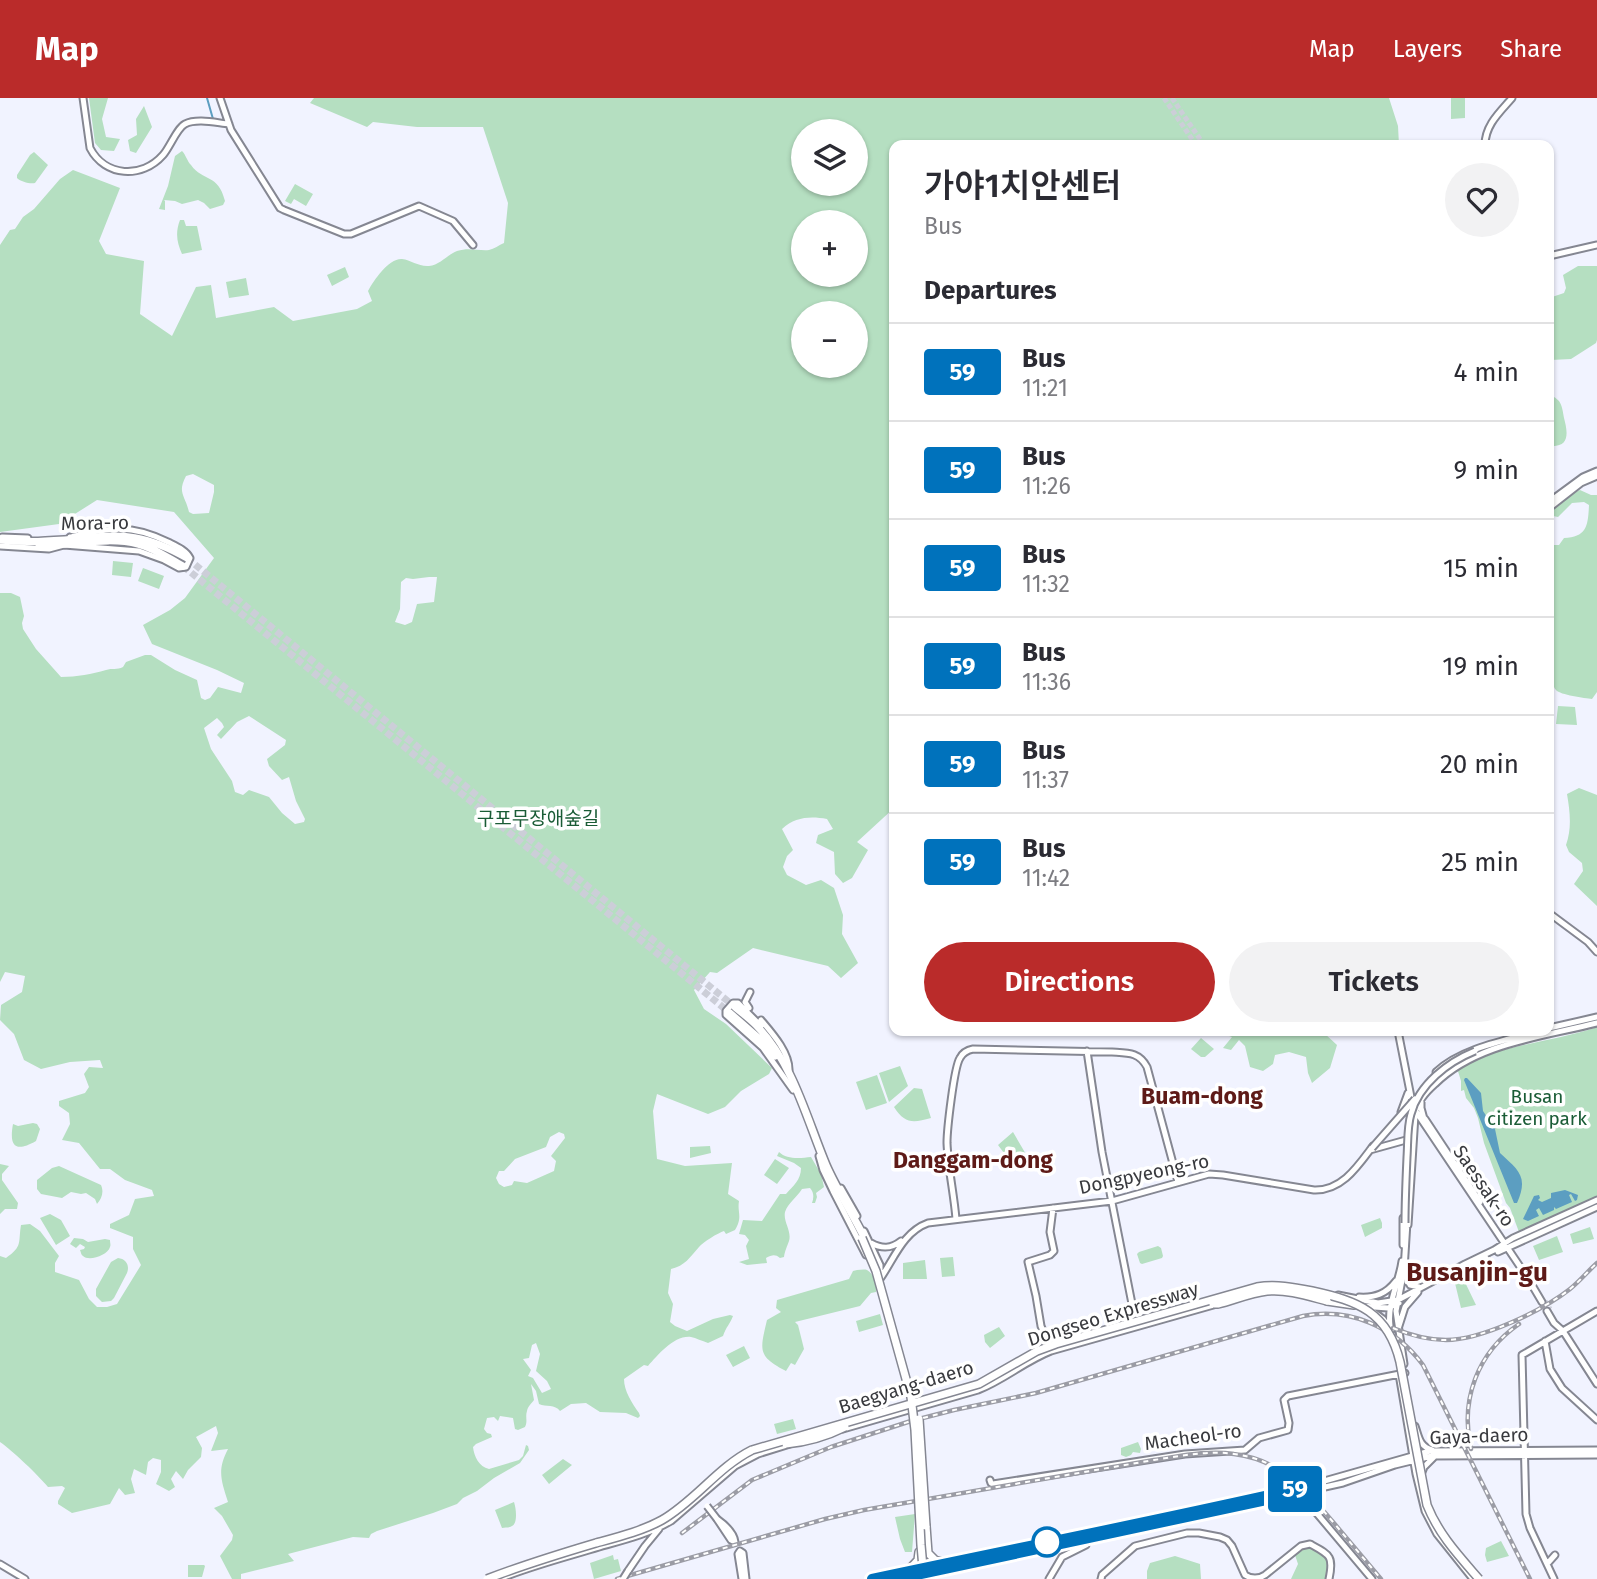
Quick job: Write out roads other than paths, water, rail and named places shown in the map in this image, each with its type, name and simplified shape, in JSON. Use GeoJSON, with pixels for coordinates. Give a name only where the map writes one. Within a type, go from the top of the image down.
{"type":"FeatureCollection","features":[{"type":"Feature","properties":{"kind":"highway","name":"Mora-ro"},"geometry":{"type":"LineString","coordinates":[[127,536],[166,547],[185,562],[139,544],[108,541],[64,545],[0,541],[127,536]]}},
{"type":"Feature","properties":{"kind":"highway"},"geometry":{"type":"LineString","coordinates":[[735,1008],[775,1056],[794,1087],[832,1185],[864,1237],[876,1271],[908,1384],[912,1408],[921,1552],[926,1579]]}},
{"type":"Feature","properties":{"kind":"highway"},"geometry":{"type":"LineString","coordinates":[[1188,1308],[1257,1285],[1280,1283],[1341,1295]]}},
{"type":"Feature","properties":{"kind":"highway","name":"Dongseo Expressway"},"geometry":{"type":"LineString","coordinates":[[848,1424],[979,1384],[1043,1348],[1257,1287],[1280,1286],[1340,1297],[1374,1315],[1388,1332],[1398,1354],[1427,1506],[1445,1539],[1477,1579]]}},
{"type":"Feature","properties":{"kind":"highway","name":"Dongseo Expressway"},"geometry":{"type":"LineString","coordinates":[[486,1579],[654,1524],[672,1513],[737,1458],[752,1450],[978,1387],[1046,1350],[1258,1290],[1279,1288],[1348,1303],[1365,1312],[1380,1325],[1392,1344],[1398,1364],[1424,1505],[1442,1539],[1477,1579]]}},
{"type":"Feature","properties":{"kind":"highway"},"geometry":{"type":"LineString","coordinates":[[1213,1304],[1255,1293],[1280,1291],[1366,1307]]}},
{"type":"Feature","properties":{"kind":"highway"},"geometry":{"type":"LineString","coordinates":[[912,1408],[920,1429],[928,1553],[935,1560],[948,1564]]}},
{"type":"Feature","properties":{"kind":"highway"},"geometry":{"type":"LineString","coordinates":[[907,1572],[918,1560],[919,1541],[912,1408]]}},
{"type":"Feature","properties":{"kind":"highway","name":"Dongseo Expressway"},"geometry":{"type":"LineString","coordinates":[[493,1579],[653,1527],[674,1514],[737,1461],[778,1444]]}},
{"type":"Feature","properties":{"kind":"main road"},"geometry":{"type":"LineString","coordinates":[[83,98],[94,156],[105,166],[122,172],[137,171],[161,158],[185,124],[229,124]]}},
{"type":"Feature","properties":{"kind":"main road"},"geometry":{"type":"LineString","coordinates":[[220,98],[229,124],[284,211],[344,234],[351,234],[419,206],[453,221],[473,246]]}},
{"type":"Feature","properties":{"kind":"main road"},"geometry":{"type":"LineString","coordinates":[[1485,140],[1489,127],[1512,98]]}},
{"type":"Feature","properties":{"kind":"main road"},"geometry":{"type":"LineString","coordinates":[[215,123],[221,121],[225,113]]}},
{"type":"Feature","properties":{"kind":"main road"},"geometry":{"type":"LineString","coordinates":[[1554,255],[1597,245]]}},
{"type":"Feature","properties":{"kind":"main road"},"geometry":{"type":"LineString","coordinates":[[1554,498],[1583,477],[1597,474]]}},
{"type":"Feature","properties":{"kind":"main road"},"geometry":{"type":"LineString","coordinates":[[1554,504],[1597,474]]}},
{"type":"Feature","properties":{"kind":"main road"},"geometry":{"type":"LineString","coordinates":[[56,540],[108,528],[130,530],[156,537],[188,554],[190,558],[186,567],[179,568],[164,559],[139,551],[64,545]]}},
{"type":"Feature","properties":{"kind":"main road"},"geometry":{"type":"LineString","coordinates":[[1554,917],[1597,952]]}},
{"type":"Feature","properties":{"kind":"main road"},"geometry":{"type":"LineString","coordinates":[[750,992],[746,1004],[778,1042],[787,1057],[789,1071]]}},
{"type":"Feature","properties":{"kind":"main road"},"geometry":{"type":"LineString","coordinates":[[736,1002],[735,1008],[749,1013],[768,1035],[789,1071],[794,1087],[771,1056],[726,1016],[731,1004],[736,1002]]}},
{"type":"Feature","properties":{"kind":"main road"},"geometry":{"type":"LineString","coordinates":[[1554,1027],[1597,1017]]}},
{"type":"Feature","properties":{"kind":"main road"},"geometry":{"type":"LineString","coordinates":[[1554,1030],[1597,1023]]}},
{"type":"Feature","properties":{"kind":"main road","name":"Saessak-ro"},"geometry":{"type":"LineString","coordinates":[[1399,1036],[1414,1105],[1499,1238],[1507,1245],[1514,1258],[1543,1301],[1476,1195],[1414,1105]]}},
{"type":"Feature","properties":{"kind":"main road"},"geometry":{"type":"LineString","coordinates":[[1371,1149],[1450,1064],[1476,1052],[1516,1041],[1522,1036]]}},
{"type":"Feature","properties":{"kind":"main road"},"geometry":{"type":"LineString","coordinates":[[1406,1222],[1410,1121],[1414,1104],[1422,1093],[1464,1061],[1530,1036]]}},
{"type":"Feature","properties":{"kind":"main road"},"geometry":{"type":"LineString","coordinates":[[956,1219],[947,1142],[958,1062],[961,1056],[973,1049],[1087,1051],[1138,1055],[1147,1067],[1178,1182]]}},
{"type":"Feature","properties":{"kind":"main road"},"geometry":{"type":"LineString","coordinates":[[1087,1051],[1102,1152],[1136,1324]]}},
{"type":"Feature","properties":{"kind":"main road"},"geometry":{"type":"LineString","coordinates":[[1404,1245],[1411,1124],[1415,1108],[1424,1092],[1445,1070],[1476,1052]]}},
{"type":"Feature","properties":{"kind":"main road"},"geometry":{"type":"LineString","coordinates":[[1401,1112],[1409,1088],[1414,1093],[1422,1093]]}},
{"type":"Feature","properties":{"kind":"main road"},"geometry":{"type":"LineString","coordinates":[[1404,1245],[1408,1121],[1422,1093]]}},
{"type":"Feature","properties":{"kind":"main road"},"geometry":{"type":"LineString","coordinates":[[1422,1093],[1421,1108],[1424,1119]]}},
{"type":"Feature","properties":{"kind":"main road"},"geometry":{"type":"LineString","coordinates":[[1371,1149],[1414,1105]]}},
{"type":"Feature","properties":{"kind":"main road"},"geometry":{"type":"LineString","coordinates":[[1414,1105],[1402,1271],[1394,1303],[1394,1330],[1419,1439],[1423,1446],[1439,1453],[1419,1473]]}},
{"type":"Feature","properties":{"kind":"main road","name":"Dongpyeong-ro"},"geometry":{"type":"LineString","coordinates":[[880,1279],[906,1237],[923,1224],[1112,1201],[1209,1174],[1303,1189],[1333,1188],[1341,1183],[1401,1112],[1414,1105]]}},
{"type":"Feature","properties":{"kind":"main road"},"geometry":{"type":"LineString","coordinates":[[1371,1149],[1406,1140]]}},
{"type":"Feature","properties":{"kind":"main road"},"geometry":{"type":"LineString","coordinates":[[821,1156],[823,1170],[832,1191],[880,1279]]}},
{"type":"Feature","properties":{"kind":"main road"},"geometry":{"type":"LineString","coordinates":[[1394,1303],[1597,1200]]}},
{"type":"Feature","properties":{"kind":"main road"},"geometry":{"type":"LineString","coordinates":[[1507,1245],[1597,1207]]}},
{"type":"Feature","properties":{"kind":"main road"},"geometry":{"type":"LineString","coordinates":[[1044,1347],[1048,1343],[1043,1332],[1028,1262],[1050,1255],[1054,1251],[1050,1232],[1053,1208]]}},
{"type":"Feature","properties":{"kind":"main road","name":"Dongpyeong-ro"},"geometry":{"type":"LineString","coordinates":[[921,1227],[968,1219]]}},
{"type":"Feature","properties":{"kind":"main road"},"geometry":{"type":"LineString","coordinates":[[864,1237],[882,1248],[897,1245]]}},
{"type":"Feature","properties":{"kind":"main road"},"geometry":{"type":"LineString","coordinates":[[864,1237],[880,1265],[880,1279],[912,1408]]}},
{"type":"Feature","properties":{"kind":"main road"},"geometry":{"type":"LineString","coordinates":[[880,1279],[884,1265],[897,1245],[906,1237]]}},
{"type":"Feature","properties":{"kind":"main road"},"geometry":{"type":"LineString","coordinates":[[1495,1251],[1499,1238]]}},
{"type":"Feature","properties":{"kind":"main road"},"geometry":{"type":"LineString","coordinates":[[1495,1251],[1514,1258]]}},
{"type":"Feature","properties":{"kind":"main road"},"geometry":{"type":"LineString","coordinates":[[1402,1271],[1410,1285],[1420,1290]]}},
{"type":"Feature","properties":{"kind":"main road"},"geometry":{"type":"LineString","coordinates":[[1341,1295],[1381,1295],[1395,1283],[1402,1271]]}},
{"type":"Feature","properties":{"kind":"main road","name":"Baegyang-daero"},"geometry":{"type":"LineString","coordinates":[[929,1402],[985,1387],[1045,1353],[1257,1286],[1272,1285],[1370,1302],[1394,1303]]}},
{"type":"Feature","properties":{"kind":"main road"},"geometry":{"type":"LineString","coordinates":[[1394,1330],[1405,1307],[1420,1290]]}},
{"type":"Feature","properties":{"kind":"main road","name":"Baegyang-daero"},"geometry":{"type":"LineString","coordinates":[[486,1579],[521,1564],[656,1528],[669,1514],[718,1476],[763,1452],[929,1402],[986,1380],[1027,1354],[1060,1342],[1136,1324],[1221,1299],[1273,1292],[1366,1307],[1394,1303]]}},
{"type":"Feature","properties":{"kind":"main road"},"geometry":{"type":"LineString","coordinates":[[1366,1307],[1394,1330]]}},
{"type":"Feature","properties":{"kind":"main road"},"geometry":{"type":"LineString","coordinates":[[1548,1310],[1597,1384]]}},
{"type":"Feature","properties":{"kind":"main road"},"geometry":{"type":"LineString","coordinates":[[1554,1579],[1525,1514],[1522,1355],[1561,1329],[1597,1311]]}},
{"type":"Feature","properties":{"kind":"main road"},"geometry":{"type":"LineString","coordinates":[[1133,1312],[1146,1319]]}},
{"type":"Feature","properties":{"kind":"main road"},"geometry":{"type":"LineString","coordinates":[[1125,1325],[1132,1318],[1133,1312]]}},
{"type":"Feature","properties":{"kind":"main road"},"geometry":{"type":"LineString","coordinates":[[1041,1320],[1048,1337],[1060,1342]]}},
{"type":"Feature","properties":{"kind":"main road"},"geometry":{"type":"LineString","coordinates":[[1545,1341],[1550,1369],[1562,1388],[1597,1419]]}},
{"type":"Feature","properties":{"kind":"main road"},"geometry":{"type":"LineString","coordinates":[[1402,1374],[1410,1437],[1417,1457]]}},
{"type":"Feature","properties":{"kind":"main road","name":"Macheol-ro"},"geometry":{"type":"LineString","coordinates":[[990,1480],[993,1485],[1185,1454],[1222,1450],[1246,1451],[1262,1436],[1288,1430],[1284,1400],[1288,1396],[1402,1374]]}},
{"type":"Feature","properties":{"kind":"main road"},"geometry":{"type":"LineString","coordinates":[[1414,1425],[1419,1473],[1427,1499],[1441,1530],[1477,1579]]}},
{"type":"Feature","properties":{"kind":"main road"},"geometry":{"type":"LineString","coordinates":[[1404,1458],[1410,1437]]}},
{"type":"Feature","properties":{"kind":"main road","name":"Gaya-daero"},"geometry":{"type":"LineString","coordinates":[[872,1579],[1030,1545],[1088,1537],[1300,1496],[1312,1489],[1404,1458],[1468,1449],[1597,1455]]}},
{"type":"Feature","properties":{"kind":"main road","name":"Gaya-daero"},"geometry":{"type":"LineString","coordinates":[[1439,1453],[1461,1457],[1597,1450]]}},
{"type":"Feature","properties":{"kind":"main road","name":"Gaya-daero"},"geometry":{"type":"LineString","coordinates":[[1312,1489],[1343,1483],[1417,1457]]}},
{"type":"Feature","properties":{"kind":"main road"},"geometry":{"type":"LineString","coordinates":[[1395,1465],[1419,1473]]}},
{"type":"Feature","properties":{"kind":"main road","name":"Baegyang-daero"},"geometry":{"type":"LineString","coordinates":[[499,1579],[639,1535],[671,1521],[718,1476]]}},
{"type":"Feature","properties":{"kind":"main road"},"geometry":{"type":"LineString","coordinates":[[1300,1496],[1308,1496],[1312,1489]]}},
{"type":"Feature","properties":{"kind":"main road","name":"Gaya-daero"},"geometry":{"type":"LineString","coordinates":[[1088,1537],[1285,1496],[1300,1496]]}},
{"type":"Feature","properties":{"kind":"main road"},"geometry":{"type":"LineString","coordinates":[[1300,1496],[1372,1579]]}},
{"type":"Feature","properties":{"kind":"main road"},"geometry":{"type":"LineString","coordinates":[[699,1497],[734,1541],[740,1552],[744,1578]]}},
{"type":"Feature","properties":{"kind":"main road"},"geometry":{"type":"LineString","coordinates":[[625,1576],[656,1528],[669,1514]]}},
{"type":"Feature","properties":{"kind":"main road"},"geometry":{"type":"LineString","coordinates":[[717,1519],[734,1541]]}},
{"type":"Feature","properties":{"kind":"main road"},"geometry":{"type":"LineString","coordinates":[[1101,1579],[1102,1575],[1135,1546],[1187,1533],[1199,1533],[1227,1541],[1245,1575],[1255,1579],[1264,1576],[1301,1546],[1310,1544],[1330,1556],[1332,1562],[1329,1579]]}},
{"type":"Feature","properties":{"kind":"main road"},"geometry":{"type":"LineString","coordinates":[[639,1535],[645,1546]]}},
{"type":"Feature","properties":{"kind":"main road"},"geometry":{"type":"LineString","coordinates":[[1049,1579],[1062,1557],[1086,1545],[1088,1537]]}},
{"type":"Feature","properties":{"kind":"main road"},"geometry":{"type":"LineString","coordinates":[[1547,1564],[1555,1555]]}},
{"type":"Feature","properties":{"kind":"main road","name":"Gaya-daero"},"geometry":{"type":"LineString","coordinates":[[897,1579],[948,1564]]}},
{"type":"Feature","properties":{"kind":"main road"},"geometry":{"type":"LineString","coordinates":[[0,1566],[19,1579]]}},
{"type":"Feature","properties":{"kind":"main road"},"geometry":{"type":"LineString","coordinates":[[0,1566],[25,1579]]}},
{"type":"Feature","properties":{"kind":"water"},"geometry":{"type":"Polygon","coordinates":[[[1465,1078],[1481,1093],[1483,1111],[1495,1129],[1500,1153],[1520,1174],[1522,1186],[1517,1203],[1514,1203],[1465,1078]]]}},
{"type":"Feature","properties":{"kind":"water"},"geometry":{"type":"Polygon","coordinates":[[[1565,1190],[1578,1195],[1577,1200],[1575,1201],[1571,1194],[1569,1195],[1572,1202],[1556,1209],[1554,1207],[1554,1210],[1543,1215],[1539,1208],[1536,1210],[1539,1216],[1528,1221],[1523,1219],[1534,1196],[1539,1195],[1538,1200],[1542,1202],[1551,1198],[1551,1193],[1565,1190]]]}},
{"type":"Feature","properties":{"kind":"waterway"},"geometry":{"type":"LineString","coordinates":[[207,98],[213,119]]}},
{"type":"Feature","properties":{"kind":"tunnel"},"geometry":{"type":"LineString","coordinates":[[1164,98],[1193,140]]}},
{"type":"Feature","properties":{"kind":"tunnel"},"geometry":{"type":"LineString","coordinates":[[1172,98],[1201,140]]}},
{"type":"Feature","properties":{"kind":"tunnel"},"geometry":{"type":"LineString","coordinates":[[187,558],[735,1007]]}},
{"type":"Feature","properties":{"kind":"tunnel"},"geometry":{"type":"LineString","coordinates":[[183,566],[730,1013]]}},
{"type":"Feature","properties":{"kind":"tunnel"},"geometry":{"type":"LineString","coordinates":[[1545,1301],[1550,1309]]}},
{"type":"Feature","properties":{"kind":"railway"},"geometry":{"type":"LineString","coordinates":[[1393,1328],[1419,1337],[1439,1340],[1460,1339],[1493,1330],[1558,1298],[1597,1263]]}},
{"type":"Feature","properties":{"kind":"railway"},"geometry":{"type":"LineString","coordinates":[[682,1533],[752,1480],[831,1447],[911,1421],[1036,1393],[1303,1316],[1321,1314],[1354,1318],[1385,1330],[1399,1340],[1423,1365],[1530,1579]]}},
{"type":"Feature","properties":{"kind":"railway"},"geometry":{"type":"LineString","coordinates":[[1471,1449],[1468,1413],[1475,1379],[1492,1349],[1519,1324]]}},
{"type":"Feature","properties":{"kind":"railway"},"geometry":{"type":"LineString","coordinates":[[617,1579],[864,1510],[1154,1460],[1214,1453],[1251,1457],[1265,1462],[1290,1478],[1312,1498],[1381,1579]]}},
{"type":"Feature","properties":{"kind":"district","name":"Buam-dong"},"geometry":{"type":"Point","coordinates":[1202,1096]}},
{"type":"Feature","properties":{"kind":"district","name":"Danggam-dong"},"geometry":{"type":"Point","coordinates":[973,1160]}},
{"type":"Feature","properties":{"kind":"district","name":"Busanjin-gu"},"geometry":{"type":"Point","coordinates":[1477,1272]}},
{"type":"Feature","properties":{"kind":"park label","name":"구포무장애숲길"},"geometry":{"type":"Point","coordinates":[538,818]}},
{"type":"Feature","properties":{"kind":"park label","name":"Busan citizen park"},"geometry":{"type":"Point","coordinates":[1537,1107]}}]}
